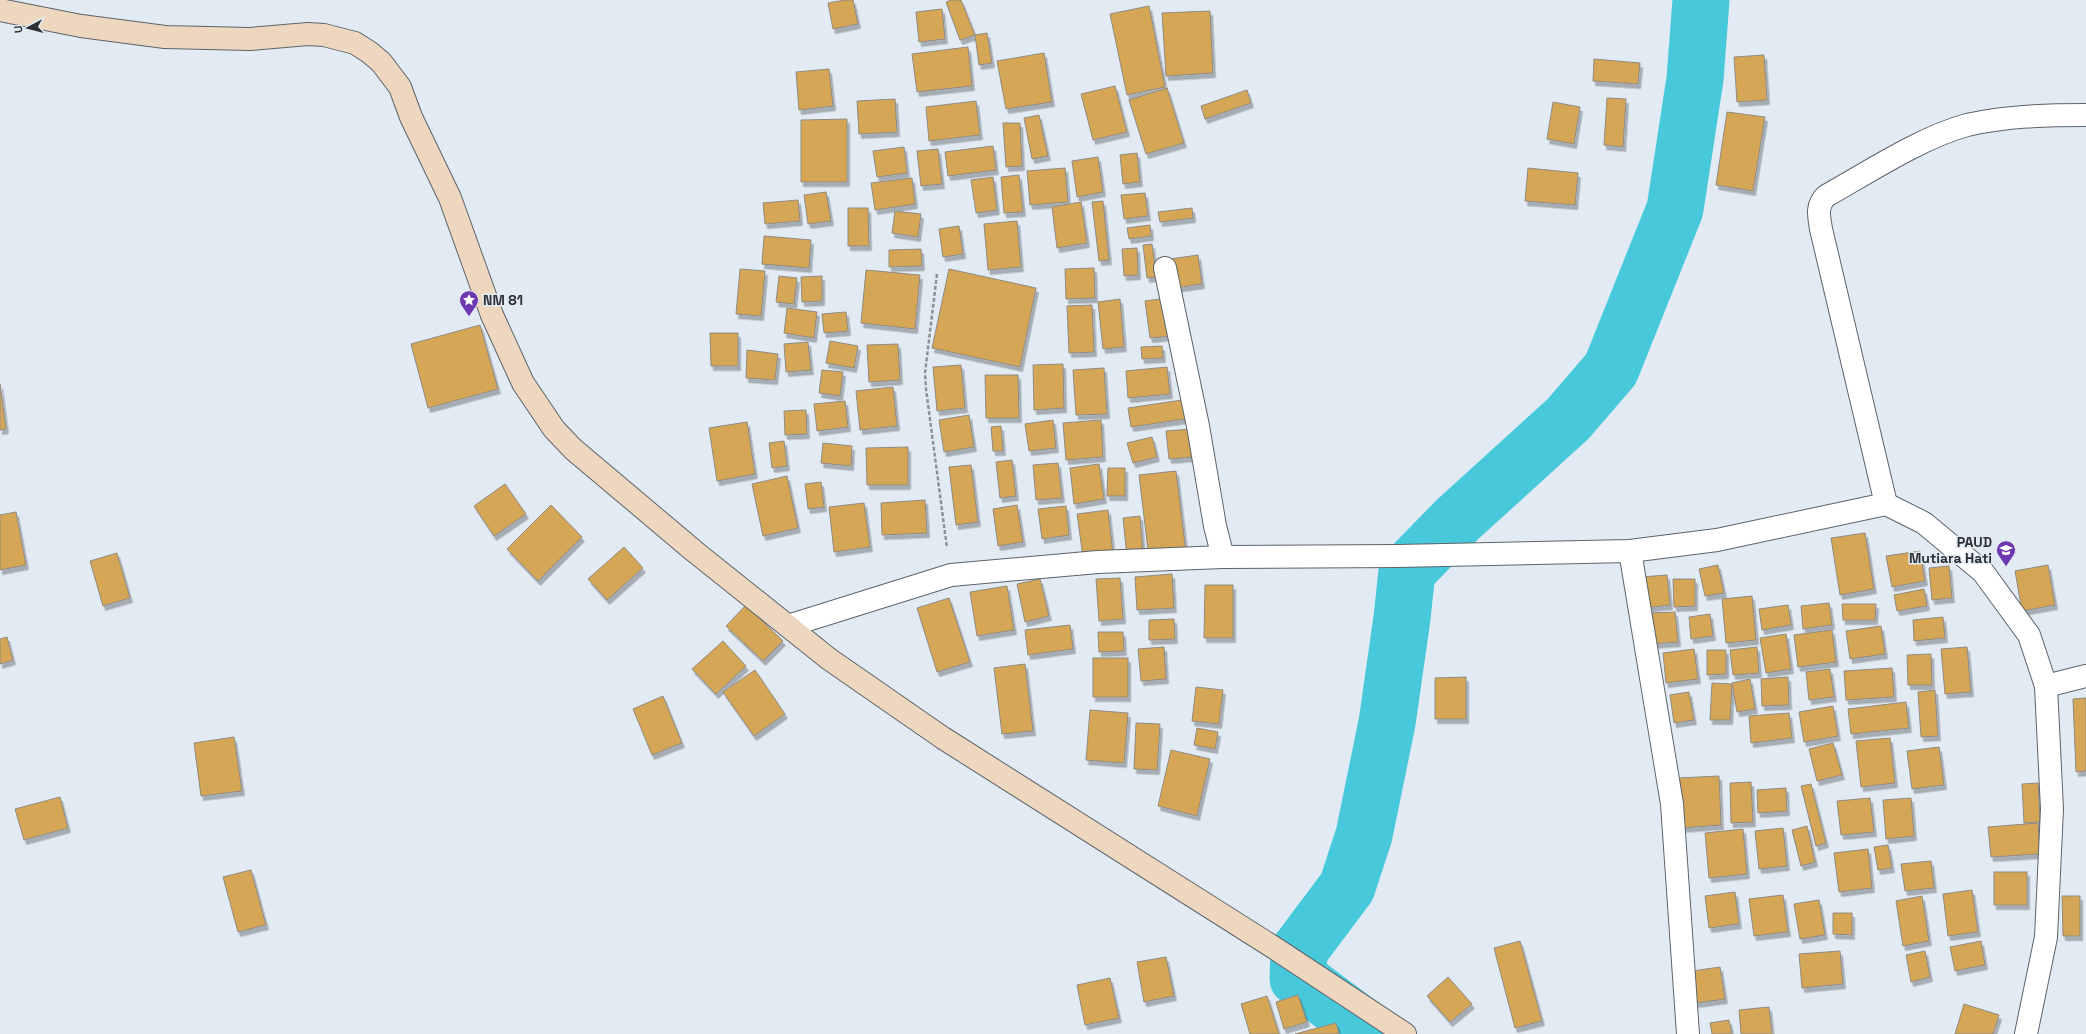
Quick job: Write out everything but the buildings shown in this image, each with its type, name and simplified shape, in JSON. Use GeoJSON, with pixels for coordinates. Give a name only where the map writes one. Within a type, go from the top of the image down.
{"type":"FeatureCollection","features":[{"type":"Feature","properties":{"kind":"street"},"geometry":{"type":"LineString","coordinates":[[0,10],[81,26],[165,37],[250,39],[308,34],[324,35],[354,44],[369,52],[386,68],[400,87],[411,117],[450,198],[492,315],[523,383],[538,407],[573,449],[594,468],[829,659],[943,738],[1273,947],[1405,1034]]}},
{"type":"Feature","properties":{"kind":"street"},"geometry":{"type":"LineString","coordinates":[[1886,504],[1821,229],[1818,213],[1821,201],[1826,196],[1921,143],[1967,125],[2016,118],[2052,115],[2086,116]]}},
{"type":"Feature","properties":{"kind":"street"},"geometry":{"type":"LineString","coordinates":[[1165,268],[1198,426],[1215,526],[1223,557]]}},
{"type":"Feature","properties":{"kind":"street"},"geometry":{"type":"LineString","coordinates":[[788,626],[951,575],[1098,562],[1223,557],[1398,556],[1630,551],[1717,540],[1886,504],[1924,523],[1984,572],[2029,635],[2046,686],[2052,809],[2046,937],[2026,1034]]}},
{"type":"Feature","properties":{"kind":"street"},"geometry":{"type":"LineString","coordinates":[[1630,551],[1672,804],[1688,1034]]}},
{"type":"Feature","properties":{"kind":"street"},"geometry":{"type":"LineString","coordinates":[[2046,686],[2086,676]]}},
{"type":"Feature","properties":{"kind":"path"},"geometry":{"type":"LineString","coordinates":[[937,274],[926,373],[926,389],[951,575]]}},
{"type":"Feature","properties":{"kind":"waterway"},"geometry":{"type":"LineString","coordinates":[[1373,1034],[1298,978],[1299,951],[1347,887],[1364,835],[1387,723],[1407,571],[1458,519],[1568,419],[1611,369],[1675,209],[1695,79],[1701,0]]}},
{"type":"Feature","properties":{"kind":"place","name":"NM 81"},"geometry":{"type":"Point","coordinates":[469,317]}},
{"type":"Feature","properties":{"kind":"place","name":"PAUD Mutiara Hati"},"geometry":{"type":"Point","coordinates":[2006,567]}}]}
